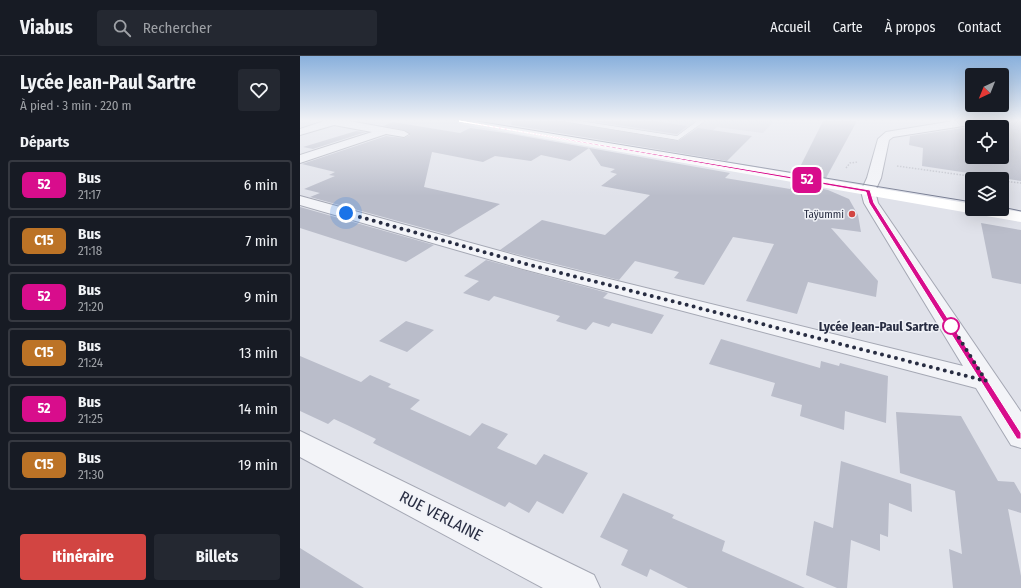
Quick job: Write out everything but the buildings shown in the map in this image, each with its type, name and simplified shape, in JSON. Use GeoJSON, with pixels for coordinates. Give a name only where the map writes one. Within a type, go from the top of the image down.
{"type":"FeatureCollection","features":[{"type":"Feature","properties":{"kind":"street"},"geometry":{"type":"LineString","coordinates":[[300,159],[340,146]]}},
{"type":"Feature","properties":{"kind":"street"},"geometry":{"type":"LineString","coordinates":[[631,146],[873,181],[1021,217]]}},
{"type":"Feature","properties":{"kind":"street"},"geometry":{"type":"LineString","coordinates":[[661,146],[815,170]]}},
{"type":"Feature","properties":{"kind":"street"},"geometry":{"type":"LineString","coordinates":[[882,146],[873,181],[872,203],[1021,436]]}},
{"type":"Feature","properties":{"kind":"street"},"geometry":{"type":"LineString","coordinates":[[300,200],[530,265],[986,381]]}},
{"type":"Feature","properties":{"kind":"street","name":"RUE VERLAINE"},"geometry":{"type":"LineString","coordinates":[[300,443],[581,588]]}},
{"type":"Feature","properties":{"kind":"path"},"geometry":{"type":"LineString","coordinates":[[1009,147],[1021,151]]}},
{"type":"Feature","properties":{"kind":"path"},"geometry":{"type":"LineString","coordinates":[[842,169],[848,167],[850,163],[864,162],[965,176]]}},
{"type":"Feature","properties":{"kind":"path"},"geometry":{"type":"LineString","coordinates":[[1009,182],[1021,183]]}},
{"type":"Feature","properties":{"kind":"tram line"},"geometry":{"type":"LineString","coordinates":[[629,146],[965,201]]}},
{"type":"Feature","properties":{"kind":"tram line"},"geometry":{"type":"LineString","coordinates":[[1009,208],[1021,211]]}},
{"type":"Feature","properties":{"kind":"bus line","name":"52"},"geometry":{"type":"LineString","coordinates":[[609,146],[868,191],[872,203],[1021,436]]}},
{"type":"Feature","properties":{"kind":"place","name":"Taÿummi"},"geometry":{"type":"Point","coordinates":[852,214]}},
{"type":"Feature","properties":{"kind":"place","name":"Lycée Jean-Paul Sartre"},"geometry":{"type":"Point","coordinates":[951,326]}},
{"type":"Feature","properties":{"kind":"route"},"geometry":{"type":"LineString","coordinates":[[346,213],[530,265],[986,381],[949,322],[951,326]]}}]}
